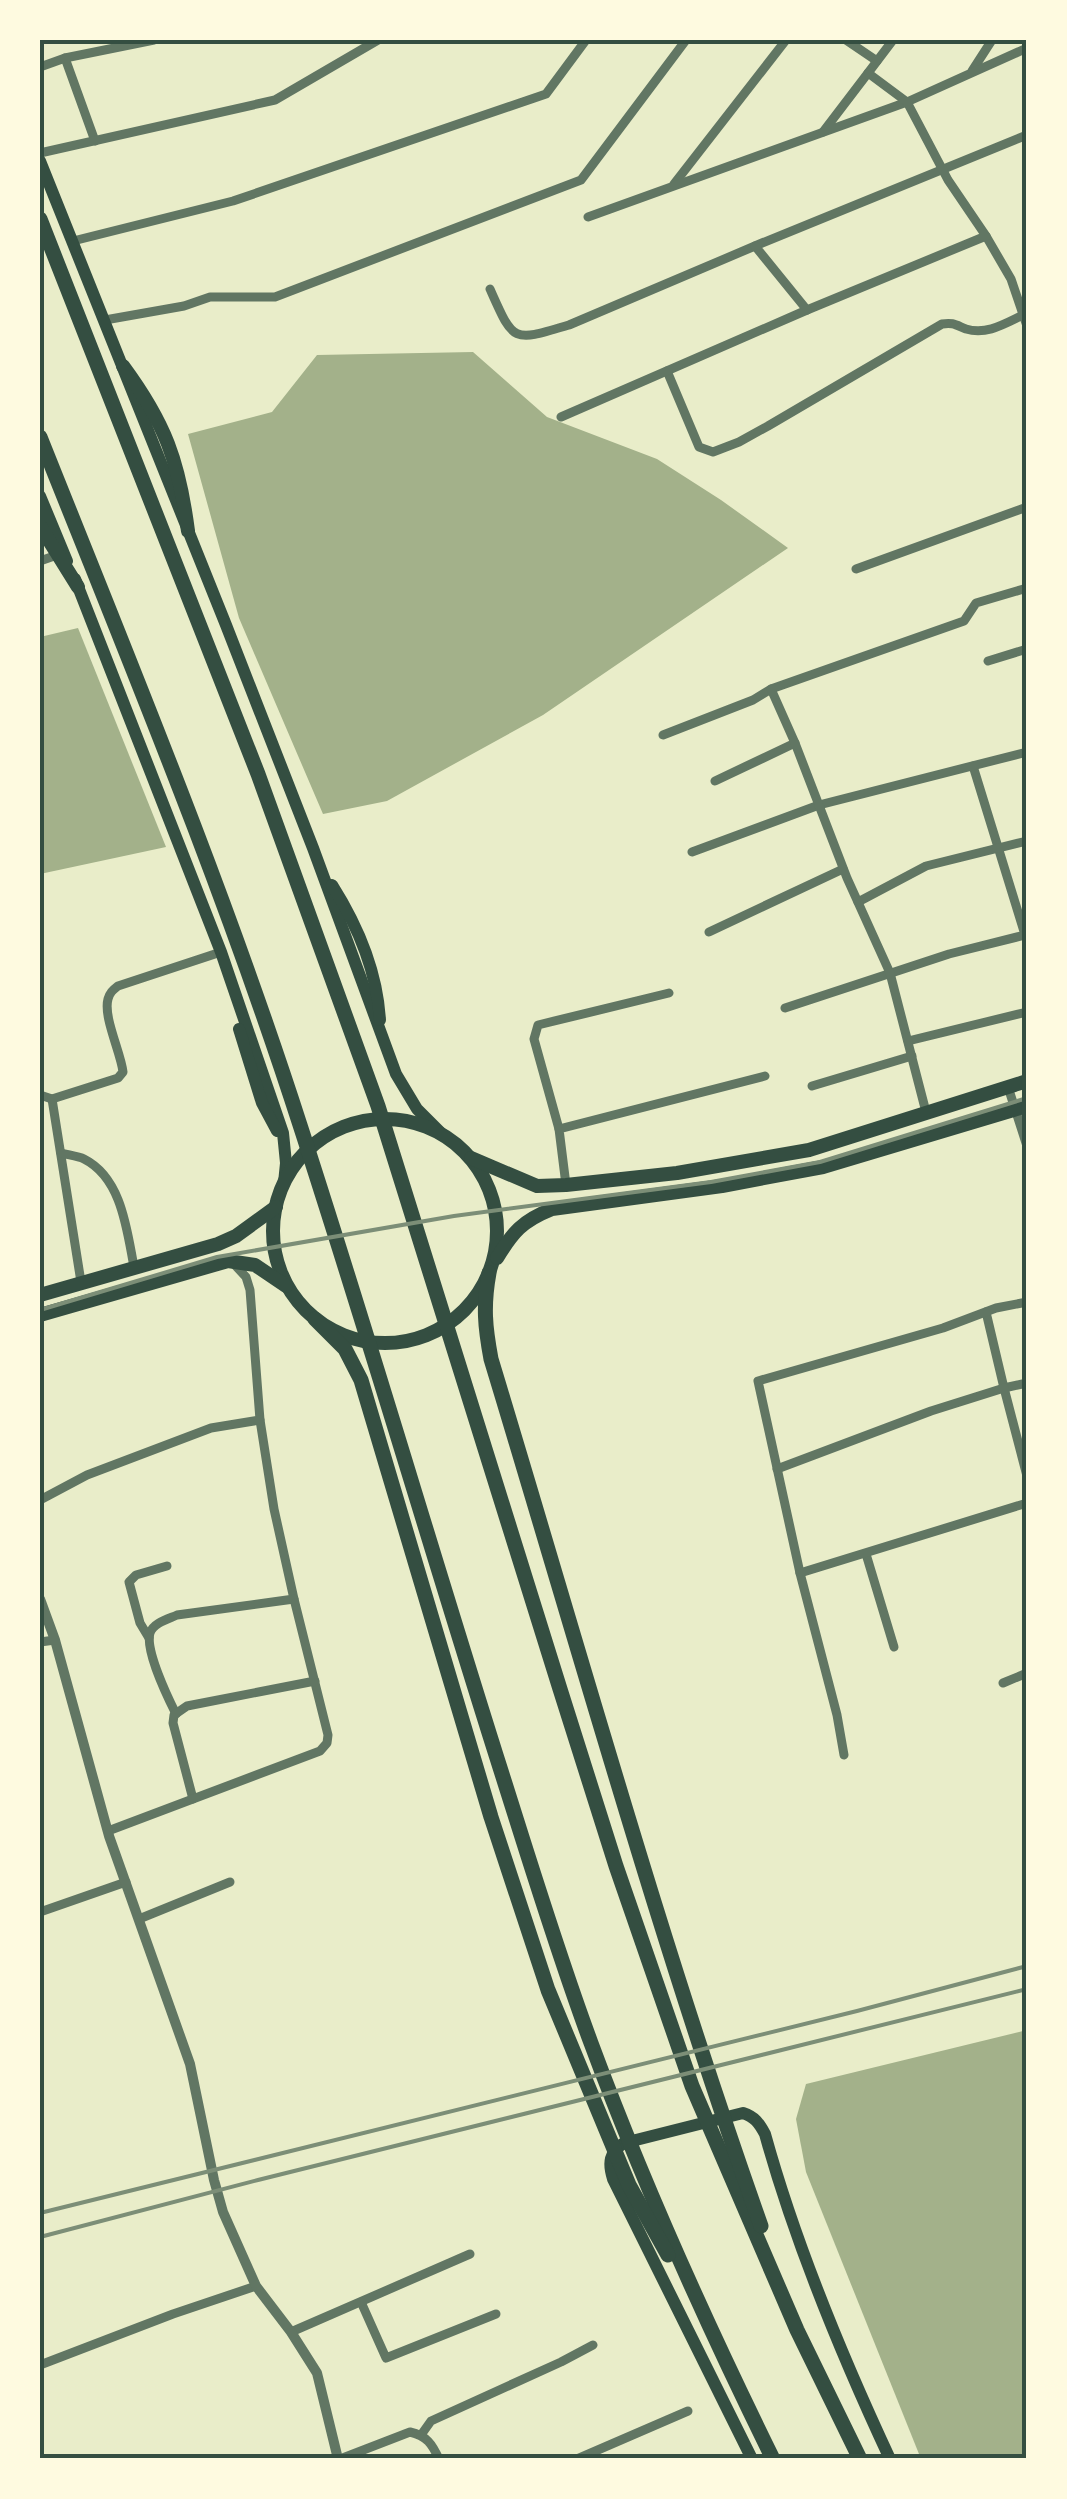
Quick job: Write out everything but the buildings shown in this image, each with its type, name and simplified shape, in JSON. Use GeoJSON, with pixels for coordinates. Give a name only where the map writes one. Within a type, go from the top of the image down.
{"type":"FeatureCollection","features":[{"type":"Feature","properties":{"kind":"highway"},"geometry":{"type":"LineString","coordinates":[[40,222],[251,756],[354,1038],[560,1690],[692,2086],[791,2315],[860,2459]]}},
{"type":"Feature","properties":{"kind":"highway"},"geometry":{"type":"LineString","coordinates":[[123,366],[167,440],[182,490],[188,531]]}},
{"type":"Feature","properties":{"kind":"highway"},"geometry":{"type":"LineString","coordinates":[[40,437],[239,947],[298,1118],[576,2002],[635,2158],[701,2310],[773,2459]]}},
{"type":"Feature","properties":{"kind":"highway"},"geometry":{"type":"LineString","coordinates":[[40,526],[78,586]]}},
{"type":"Feature","properties":{"kind":"highway"},"geometry":{"type":"LineString","coordinates":[[470,1158],[537,1186],[677,1172],[809,1150],[1027,1081]]}},
{"type":"Feature","properties":{"kind":"highway"},"geometry":{"type":"LineString","coordinates":[[315,1319],[351,1338],[390,1343],[409,1340],[445,1326],[460,1314],[474,1300],[512,1232],[531,1217],[552,1209],[722,1186],[823,1167],[1021,1108]]}},
{"type":"Feature","properties":{"kind":"highway"},"geometry":{"type":"LineString","coordinates":[[701,2310],[628,2185],[548,1990],[499,1843],[361,1380],[345,1349],[300,1304],[279,1268],[274,1248],[276,1207],[284,1183],[311,1148],[358,1123],[410,1122],[443,1135],[470,1158],[484,1176],[493,1198],[497,1244],[484,1300],[491,1359],[665,1942],[791,2315]]}},
{"type":"Feature","properties":{"kind":"highway"},"geometry":{"type":"LineString","coordinates":[[40,1295],[227,1240],[276,1207]]}},
{"type":"Feature","properties":{"kind":"highway"},"geometry":{"type":"LineString","coordinates":[[40,1315],[228,1261],[255,1266],[287,1286]]}},
{"type":"Feature","properties":{"kind":"main road"},"geometry":{"type":"LineString","coordinates":[[40,161],[123,366]]}},
{"type":"Feature","properties":{"kind":"main road"},"geometry":{"type":"LineString","coordinates":[[40,496],[221,952],[236,996],[238,1026],[257,1088],[284,1142],[284,1183]]}},
{"type":"Feature","properties":{"kind":"main road"},"geometry":{"type":"LineString","coordinates":[[188,531],[320,866],[381,1036],[407,1095],[443,1135]]}},
{"type":"Feature","properties":{"kind":"main road"},"geometry":{"type":"LineString","coordinates":[[752,2459],[609,2167],[610,2156],[624,2143],[743,2114],[759,2123],[765,2134],[828,2318],[890,2459]]}},
{"type":"Feature","properties":{"kind":"street"},"geometry":{"type":"LineString","coordinates":[[40,67],[154,40]]}},
{"type":"Feature","properties":{"kind":"street"},"geometry":{"type":"LineString","coordinates":[[40,153],[274,100],[378,40]]}},
{"type":"Feature","properties":{"kind":"street"},"geometry":{"type":"LineString","coordinates":[[73,241],[233,200],[546,94],[586,40]]}},
{"type":"Feature","properties":{"kind":"street"},"geometry":{"type":"LineString","coordinates":[[105,320],[184,306],[210,297],[276,298],[580,180],[686,40]]}},
{"type":"Feature","properties":{"kind":"street"},"geometry":{"type":"LineString","coordinates":[[672,187],[786,40]]}},
{"type":"Feature","properties":{"kind":"street"},"geometry":{"type":"LineString","coordinates":[[846,40],[877,62]]}},
{"type":"Feature","properties":{"kind":"street"},"geometry":{"type":"LineString","coordinates":[[823,132],[893,40]]}},
{"type":"Feature","properties":{"kind":"street"},"geometry":{"type":"LineString","coordinates":[[970,73],[992,40]]}},
{"type":"Feature","properties":{"kind":"street"},"geometry":{"type":"LineString","coordinates":[[588,217],[908,102],[1027,48]]}},
{"type":"Feature","properties":{"kind":"street"},"geometry":{"type":"LineString","coordinates":[[65,58],[95,141]]}},
{"type":"Feature","properties":{"kind":"street"},"geometry":{"type":"LineString","coordinates":[[868,73],[908,102],[942,170],[1011,279],[1027,326]]}},
{"type":"Feature","properties":{"kind":"street"},"geometry":{"type":"LineString","coordinates":[[490,289],[512,333],[524,336],[569,325],[1027,136]]}},
{"type":"Feature","properties":{"kind":"street"},"geometry":{"type":"LineString","coordinates":[[40,222],[62,215]]}},
{"type":"Feature","properties":{"kind":"street"},"geometry":{"type":"LineString","coordinates":[[561,417],[986,236]]}},
{"type":"Feature","properties":{"kind":"street"},"geometry":{"type":"LineString","coordinates":[[755,246],[806,310]]}},
{"type":"Feature","properties":{"kind":"street"},"geometry":{"type":"LineString","coordinates":[[667,371],[699,447],[713,452],[754,434],[942,324],[956,323],[981,331],[1022,315]]}},
{"type":"Feature","properties":{"kind":"street"},"geometry":{"type":"LineString","coordinates":[[856,569],[1027,507]]}},
{"type":"Feature","properties":{"kind":"street"},"geometry":{"type":"LineString","coordinates":[[40,561],[57,555]]}},
{"type":"Feature","properties":{"kind":"street"},"geometry":{"type":"LineString","coordinates":[[663,735],[771,690],[964,621],[976,603],[1027,588]]}},
{"type":"Feature","properties":{"kind":"street"},"geometry":{"type":"LineString","coordinates":[[988,661],[1027,649]]}},
{"type":"Feature","properties":{"kind":"street"},"geometry":{"type":"LineString","coordinates":[[771,690],[890,973],[926,1112]]}},
{"type":"Feature","properties":{"kind":"street"},"geometry":{"type":"LineString","coordinates":[[715,781],[795,743]]}},
{"type":"Feature","properties":{"kind":"street"},"geometry":{"type":"LineString","coordinates":[[692,852],[819,806],[1027,752]]}},
{"type":"Feature","properties":{"kind":"street"},"geometry":{"type":"LineString","coordinates":[[785,1008],[949,954],[1026,938],[973,766]]}},
{"type":"Feature","properties":{"kind":"street"},"geometry":{"type":"LineString","coordinates":[[858,902],[926,866],[1027,840]]}},
{"type":"Feature","properties":{"kind":"street"},"geometry":{"type":"LineString","coordinates":[[709,932],[844,869]]}},
{"type":"Feature","properties":{"kind":"street"},"geometry":{"type":"LineString","coordinates":[[40,1096],[52,1099],[118,1078],[124,1072],[107,1000],[118,986],[221,952]]}},
{"type":"Feature","properties":{"kind":"street"},"geometry":{"type":"LineString","coordinates":[[566,1185],[559,1129],[534,1039],[538,1026],[669,992]]}},
{"type":"Feature","properties":{"kind":"street"},"geometry":{"type":"LineString","coordinates":[[908,1041],[1027,1012]]}},
{"type":"Feature","properties":{"kind":"street"},"geometry":{"type":"LineString","coordinates":[[812,1086],[912,1056]]}},
{"type":"Feature","properties":{"kind":"street"},"geometry":{"type":"LineString","coordinates":[[559,1129],[765,1076]]}},
{"type":"Feature","properties":{"kind":"street"},"geometry":{"type":"LineString","coordinates":[[1008,1088],[1021,1108],[1027,1146]]}},
{"type":"Feature","properties":{"kind":"street"},"geometry":{"type":"LineString","coordinates":[[52,1099],[81,1282]]}},
{"type":"Feature","properties":{"kind":"street"},"geometry":{"type":"LineString","coordinates":[[60,1153],[84,1159],[103,1174],[122,1210],[134,1267]]}},
{"type":"Feature","properties":{"kind":"street"},"geometry":{"type":"LineString","coordinates":[[108,1832],[320,1751],[327,1743],[274,1509],[260,1420],[250,1290],[246,1277],[228,1261]]}},
{"type":"Feature","properties":{"kind":"street"},"geometry":{"type":"LineString","coordinates":[[844,1755],[758,1380],[1027,1302]]}},
{"type":"Feature","properties":{"kind":"street"},"geometry":{"type":"LineString","coordinates":[[986,1312],[1027,1476]]}},
{"type":"Feature","properties":{"kind":"street"},"geometry":{"type":"LineString","coordinates":[[778,1469],[931,1411],[1027,1383]]}},
{"type":"Feature","properties":{"kind":"street"},"geometry":{"type":"LineString","coordinates":[[40,1500],[88,1475],[211,1428],[260,1420]]}},
{"type":"Feature","properties":{"kind":"street"},"geometry":{"type":"LineString","coordinates":[[800,1573],[1027,1503]]}},
{"type":"Feature","properties":{"kind":"street"},"geometry":{"type":"LineString","coordinates":[[866,1554],[894,1648]]}},
{"type":"Feature","properties":{"kind":"street"},"geometry":{"type":"LineString","coordinates":[[167,1566],[136,1575],[129,1582],[161,1683],[176,1714]]}},
{"type":"Feature","properties":{"kind":"street"},"geometry":{"type":"LineString","coordinates":[[40,1599],[108,1832],[194,2075],[220,2202],[256,2286],[316,2373],[339,2459],[410,2432],[431,2442],[439,2459]]}},
{"type":"Feature","properties":{"kind":"street"},"geometry":{"type":"LineString","coordinates":[[149,1638],[151,1630],[177,1615],[294,1599]]}},
{"type":"Feature","properties":{"kind":"street"},"geometry":{"type":"LineString","coordinates":[[40,1642],[55,1640]]}},
{"type":"Feature","properties":{"kind":"street"},"geometry":{"type":"LineString","coordinates":[[1002,1683],[1027,1673]]}},
{"type":"Feature","properties":{"kind":"street"},"geometry":{"type":"LineString","coordinates":[[192,1799],[173,1723],[176,1714],[187,1706],[315,1681]]}},
{"type":"Feature","properties":{"kind":"street"},"geometry":{"type":"LineString","coordinates":[[40,1912],[126,1882]]}},
{"type":"Feature","properties":{"kind":"street"},"geometry":{"type":"LineString","coordinates":[[139,1919],[230,1882]]}},
{"type":"Feature","properties":{"kind":"street"},"geometry":{"type":"LineString","coordinates":[[291,2332],[470,2254]]}},
{"type":"Feature","properties":{"kind":"street"},"geometry":{"type":"LineString","coordinates":[[40,2364],[256,2286]]}},
{"type":"Feature","properties":{"kind":"street"},"geometry":{"type":"LineString","coordinates":[[361,2302],[386,2358],[496,2314]]}},
{"type":"Feature","properties":{"kind":"street"},"geometry":{"type":"LineString","coordinates":[[421,2435],[431,2421],[593,2345]]}},
{"type":"Feature","properties":{"kind":"street"},"geometry":{"type":"LineString","coordinates":[[577,2459],[688,2411]]}},
{"type":"Feature","properties":{"kind":"shaded area"},"geometry":{"type":"Polygon","coordinates":[[[473,352],[547,417],[657,459],[788,548],[543,715],[387,801],[323,814],[239,618],[188,434],[272,412],[317,355],[473,352]]]}},
{"type":"Feature","properties":{"kind":"shaded area"},"geometry":{"type":"Polygon","coordinates":[[[78,628],[166,847],[40,874],[40,637],[78,628]]]}},
{"type":"Feature","properties":{"kind":"shaded area"},"geometry":{"type":"Polygon","coordinates":[[[1027,2030],[1027,2459],[921,2459],[806,2172],[796,2119],[806,2084],[1027,2030]]]}},
{"type":"Feature","properties":{"kind":"railway"},"geometry":{"type":"LineString","coordinates":[[40,1310],[217,1257],[454,1216],[711,1182],[820,1162],[1027,1098]]}},
{"type":"Feature","properties":{"kind":"railway"},"geometry":{"type":"LineString","coordinates":[[40,2213],[1027,1966]]}},
{"type":"Feature","properties":{"kind":"railway"},"geometry":{"type":"LineString","coordinates":[[40,2237],[1027,1989]]}}]}
